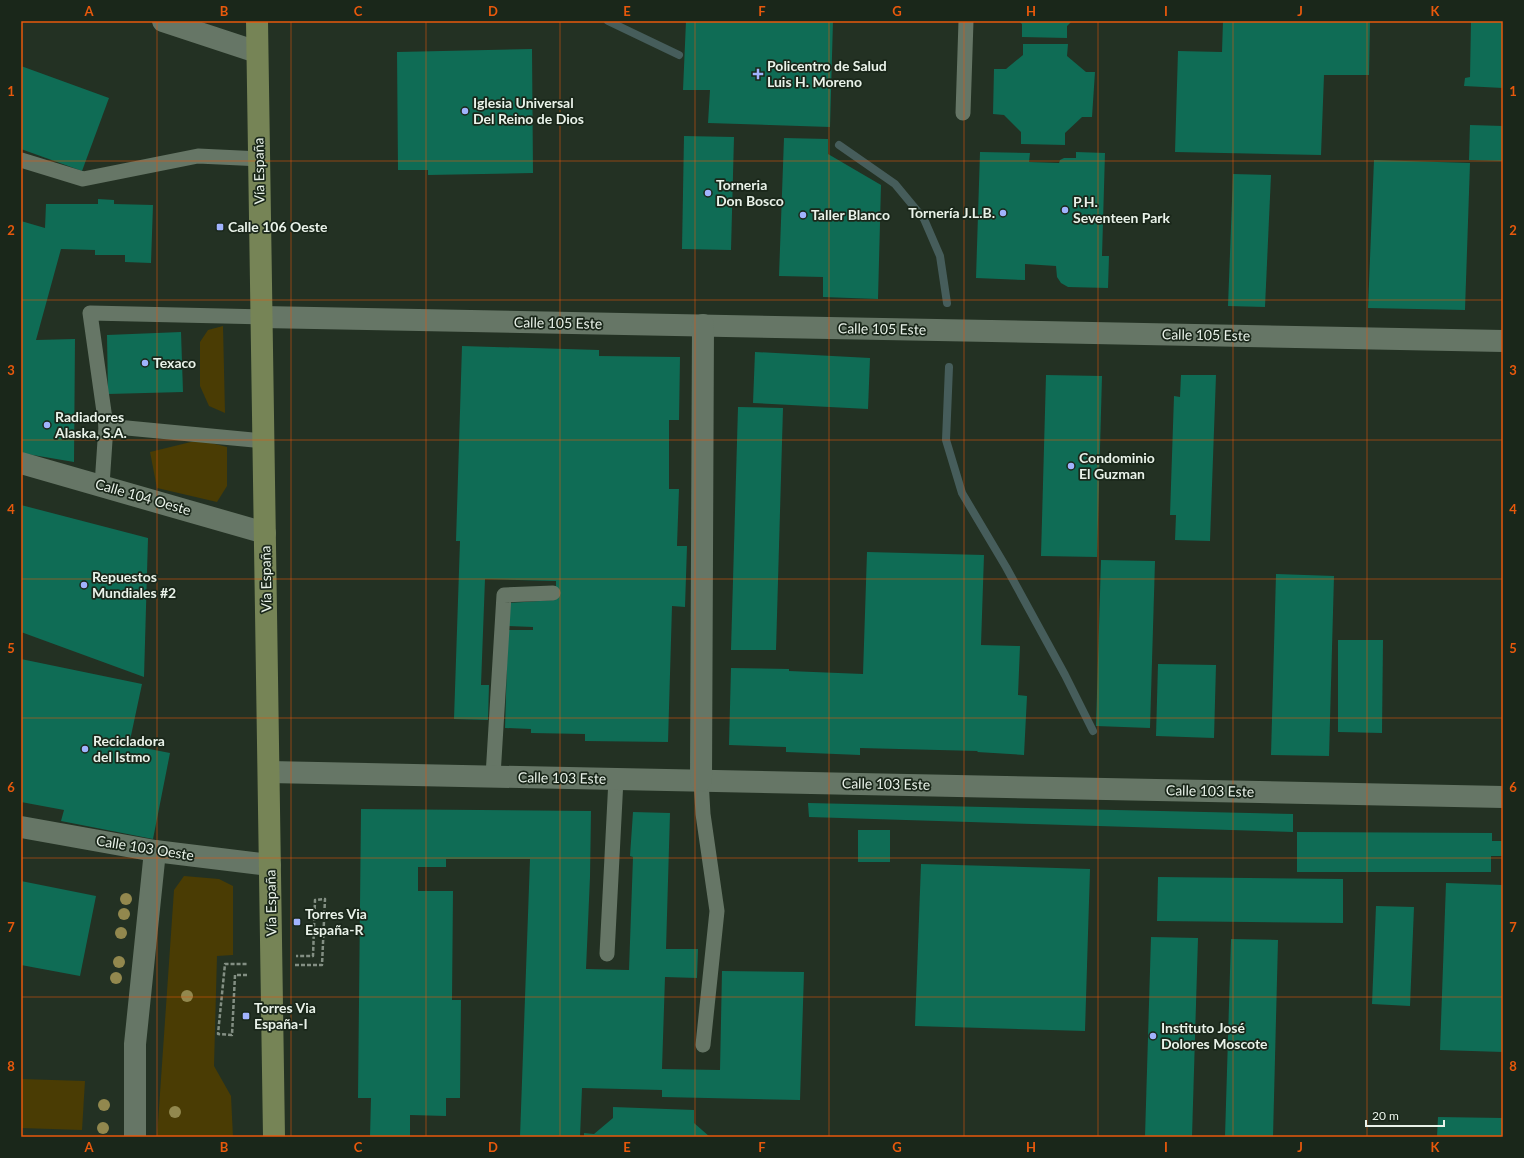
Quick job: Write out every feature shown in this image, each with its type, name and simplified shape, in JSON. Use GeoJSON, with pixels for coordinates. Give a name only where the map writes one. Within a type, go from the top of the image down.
{"type":"FeatureCollection","features":[{"type":"Feature","properties":{"kind":"main road","name":"Vía España"},"geometry":{"type":"LineString","coordinates":[[257,21],[274,1137]]}},
{"type":"Feature","properties":{"kind":"street"},"geometry":{"type":"LineString","coordinates":[[163,21],[257,52]]}},
{"type":"Feature","properties":{"kind":"street","name":"Calle 105 Este"},"geometry":{"type":"LineString","coordinates":[[262,317],[1503,341]]}},
{"type":"Feature","properties":{"kind":"street"},"geometry":{"type":"LineString","coordinates":[[701,780],[703,325]]}},
{"type":"Feature","properties":{"kind":"street","name":"Calle 104 Oeste"},"geometry":{"type":"LineString","coordinates":[[21,463],[265,532]]}},
{"type":"Feature","properties":{"kind":"street","name":"Calle 103 Este"},"geometry":{"type":"LineString","coordinates":[[269,772],[1503,797]]}},
{"type":"Feature","properties":{"kind":"street","name":"Calle 103 Oeste"},"geometry":{"type":"LineString","coordinates":[[21,827],[155,851],[270,865]]}},
{"type":"Feature","properties":{"kind":"street"},"geometry":{"type":"LineString","coordinates":[[135,1137],[135,1044],[155,851]]}},
{"type":"Feature","properties":{"kind":"lane"},"geometry":{"type":"LineString","coordinates":[[963,113],[966,21]]}},
{"type":"Feature","properties":{"kind":"lane"},"geometry":{"type":"LineString","coordinates":[[21,160],[83,178],[198,156],[259,159]]}},
{"type":"Feature","properties":{"kind":"lane"},"geometry":{"type":"LineString","coordinates":[[102,486],[106,426],[90,313],[262,317]]}},
{"type":"Feature","properties":{"kind":"lane"},"geometry":{"type":"LineString","coordinates":[[106,426],[264,441]]}},
{"type":"Feature","properties":{"kind":"lane"},"geometry":{"type":"LineString","coordinates":[[493,776],[504,595],[553,593]]}},
{"type":"Feature","properties":{"kind":"lane"},"geometry":{"type":"LineString","coordinates":[[607,954],[616,779]]}},
{"type":"Feature","properties":{"kind":"lane"},"geometry":{"type":"LineString","coordinates":[[701,780],[717,911],[703,1046]]}},
{"type":"Feature","properties":{"kind":"path"},"geometry":{"type":"LineString","coordinates":[[313,956],[315,900],[325,899],[322,965]]}},
{"type":"Feature","properties":{"kind":"path"},"geometry":{"type":"LineString","coordinates":[[218,1034],[232,1035],[235,976]]}},
{"type":"Feature","properties":{"kind":"shaded area"},"geometry":{"type":"Polygon","coordinates":[[[223,326],[225,413],[209,406],[200,386],[200,342],[208,330],[223,326]]]}},
{"type":"Feature","properties":{"kind":"shaded area"},"geometry":{"type":"Polygon","coordinates":[[[199,440],[227,447],[227,486],[217,502],[157,488],[150,452],[199,440]]]}},
{"type":"Feature","properties":{"kind":"shaded area"},"geometry":{"type":"Polygon","coordinates":[[[184,876],[219,879],[233,886],[233,955],[217,956],[214,1066],[231,1096],[233,1137],[157,1137],[174,890],[184,876]]]}},
{"type":"Feature","properties":{"kind":"shaded area"},"geometry":{"type":"Polygon","coordinates":[[[21,1079],[85,1081],[82,1130],[21,1128],[21,1079]]]}},
{"type":"Feature","properties":{"kind":"building","name":"Policentro de Salud Luis H. Moreno"},"geometry":{"type":"Polygon","coordinates":[[[686,21],[833,21],[830,127],[708,123],[710,90],[683,90],[686,21]]]}},
{"type":"Feature","properties":{"kind":"building"},"geometry":{"type":"Polygon","coordinates":[[[1019,21],[1072,21],[1067,26],[1067,38],[1022,37],[1022,24],[1019,21]]]}},
{"type":"Feature","properties":{"kind":"building"},"geometry":{"type":"Polygon","coordinates":[[[1223,21],[1370,21],[1369,75],[1324,75],[1321,155],[1175,152],[1178,51],[1222,52],[1223,21]]]}},
{"type":"Feature","properties":{"kind":"building"},"geometry":{"type":"Polygon","coordinates":[[[1471,21],[1503,21],[1503,88],[1464,86],[1465,78],[1470,77],[1471,21]]]}},
{"type":"Feature","properties":{"kind":"building"},"geometry":{"type":"Polygon","coordinates":[[[1023,44],[1068,44],[1067,56],[1086,72],[1095,72],[1092,117],[1082,117],[1065,133],[1065,145],[1021,144],[1021,132],[1004,115],[993,114],[994,69],[1006,69],[1023,55],[1023,44]]]}},
{"type":"Feature","properties":{"kind":"building","name":"Iglesia Universal Del Reino de Dios"},"geometry":{"type":"Polygon","coordinates":[[[532,49],[533,173],[428,175],[428,170],[398,170],[397,52],[532,49]]]}},
{"type":"Feature","properties":{"kind":"building"},"geometry":{"type":"Polygon","coordinates":[[[21,66],[109,98],[82,171],[21,149],[21,66]]]}},
{"type":"Feature","properties":{"kind":"building"},"geometry":{"type":"Polygon","coordinates":[[[1470,125],[1503,126],[1503,161],[1469,160],[1470,125]]]}},
{"type":"Feature","properties":{"kind":"building","name":"Torneria Don Bosco"},"geometry":{"type":"Polygon","coordinates":[[[684,136],[734,137],[731,250],[682,249],[684,136]]]}},
{"type":"Feature","properties":{"kind":"building"},"geometry":{"type":"Polygon","coordinates":[[[784,138],[828,139],[828,154],[881,185],[878,299],[823,297],[823,277],[779,276],[784,138]]]}},
{"type":"Feature","properties":{"kind":"building","name":"P.H. Seventeen Park"},"geometry":{"type":"Polygon","coordinates":[[[980,152],[1030,153],[1029,162],[1059,163],[1060,160],[1064,158],[1076,158],[1076,152],[1105,153],[1102,256],[1109,256],[1108,288],[1068,287],[1061,283],[1057,277],[1056,266],[1025,264],[1025,280],[976,278],[980,152]]]}},
{"type":"Feature","properties":{"kind":"building"},"geometry":{"type":"Polygon","coordinates":[[[1374,160],[1470,163],[1465,310],[1368,308],[1374,160]]]}},
{"type":"Feature","properties":{"kind":"building"},"geometry":{"type":"Polygon","coordinates":[[[1233,174],[1271,175],[1265,307],[1228,306],[1233,174]]]}},
{"type":"Feature","properties":{"kind":"building"},"geometry":{"type":"Polygon","coordinates":[[[98,199],[114,200],[114,204],[153,205],[151,263],[125,262],[125,255],[95,255],[95,250],[61,249],[36,340],[75,339],[74,462],[21,453],[21,221],[45,228],[46,204],[98,204],[98,199]]]}},
{"type":"Feature","properties":{"kind":"building","name":"Texaco"},"geometry":{"type":"Polygon","coordinates":[[[181,332],[183,392],[108,394],[107,335],[181,332]]]}},
{"type":"Feature","properties":{"kind":"building"},"geometry":{"type":"Polygon","coordinates":[[[462,346],[599,350],[599,356],[680,357],[679,420],[669,420],[669,489],[679,489],[677,546],[687,546],[685,607],[672,606],[668,742],[585,741],[585,734],[531,733],[531,729],[505,728],[508,630],[533,630],[533,627],[508,626],[508,603],[556,600],[556,581],[485,579],[481,685],[489,685],[488,720],[454,719],[460,541],[456,541],[462,346]]]}},
{"type":"Feature","properties":{"kind":"building"},"geometry":{"type":"Polygon","coordinates":[[[755,352],[870,358],[868,409],[753,403],[755,352]]]}},
{"type":"Feature","properties":{"kind":"building","name":"Condominio El Guzman"},"geometry":{"type":"Polygon","coordinates":[[[1046,375],[1102,376],[1097,557],[1041,556],[1046,375]]]}},
{"type":"Feature","properties":{"kind":"building"},"geometry":{"type":"Polygon","coordinates":[[[1181,375],[1216,375],[1210,541],[1175,540],[1176,515],[1170,515],[1174,396],[1180,397],[1181,375]]]}},
{"type":"Feature","properties":{"kind":"building"},"geometry":{"type":"Polygon","coordinates":[[[738,407],[783,408],[776,650],[731,650],[738,407]]]}},
{"type":"Feature","properties":{"kind":"building","name":"Repuestos Mundiales #2"},"geometry":{"type":"Polygon","coordinates":[[[21,505],[148,538],[144,677],[21,632],[21,505]]]}},
{"type":"Feature","properties":{"kind":"building"},"geometry":{"type":"Polygon","coordinates":[[[867,552],[984,555],[981,645],[1020,646],[1018,695],[1027,696],[1024,755],[977,752],[978,751],[860,748],[860,755],[786,752],[786,747],[729,745],[731,668],[789,669],[789,671],[863,674],[867,552]]]}},
{"type":"Feature","properties":{"kind":"building"},"geometry":{"type":"Polygon","coordinates":[[[1101,560],[1155,561],[1150,728],[1096,726],[1101,560]]]}},
{"type":"Feature","properties":{"kind":"building"},"geometry":{"type":"Polygon","coordinates":[[[1276,574],[1334,576],[1329,756],[1271,755],[1276,574]]]}},
{"type":"Feature","properties":{"kind":"building"},"geometry":{"type":"Polygon","coordinates":[[[1338,640],[1383,640],[1382,733],[1338,732],[1338,640]]]}},
{"type":"Feature","properties":{"kind":"building","name":"Recicladora del Istmo"},"geometry":{"type":"Polygon","coordinates":[[[21,659],[142,684],[129,745],[170,753],[153,839],[61,821],[64,810],[21,802],[21,659]]]}},
{"type":"Feature","properties":{"kind":"building"},"geometry":{"type":"Polygon","coordinates":[[[1158,664],[1216,665],[1214,738],[1156,736],[1158,664]]]}},
{"type":"Feature","properties":{"kind":"building"},"geometry":{"type":"Polygon","coordinates":[[[808,803],[1293,814],[1293,832],[809,817],[808,803]]]}},
{"type":"Feature","properties":{"kind":"building"},"geometry":{"type":"Polygon","coordinates":[[[361,809],[591,811],[586,969],[629,970],[633,857],[630,856],[633,812],[670,813],[666,949],[698,949],[697,978],[665,977],[662,1069],[720,1070],[722,971],[804,972],[800,1100],[662,1097],[662,1090],[582,1088],[580,1137],[520,1137],[530,859],[446,859],[446,867],[418,867],[418,891],[453,891],[452,1000],[461,1000],[460,1098],[446,1098],[446,1116],[410,1115],[410,1137],[370,1137],[371,1098],[358,1098],[361,809]]]}},
{"type":"Feature","properties":{"kind":"building"},"geometry":{"type":"Polygon","coordinates":[[[858,830],[890,830],[890,862],[858,862],[858,830]]]}},
{"type":"Feature","properties":{"kind":"building"},"geometry":{"type":"Polygon","coordinates":[[[1297,832],[1492,833],[1492,841],[1503,841],[1503,856],[1491,856],[1491,872],[1297,872],[1297,832]]]}},
{"type":"Feature","properties":{"kind":"building"},"geometry":{"type":"Polygon","coordinates":[[[921,864],[1090,869],[1085,1031],[915,1026],[921,864]]]}},
{"type":"Feature","properties":{"kind":"building"},"geometry":{"type":"Polygon","coordinates":[[[1158,877],[1343,879],[1343,923],[1157,921],[1158,877]]]}},
{"type":"Feature","properties":{"kind":"building"},"geometry":{"type":"Polygon","coordinates":[[[21,881],[96,896],[80,976],[21,965],[21,881]]]}},
{"type":"Feature","properties":{"kind":"building"},"geometry":{"type":"Polygon","coordinates":[[[1446,883],[1503,885],[1503,1052],[1440,1050],[1446,883]]]}},
{"type":"Feature","properties":{"kind":"building"},"geometry":{"type":"Polygon","coordinates":[[[1376,906],[1414,907],[1410,1006],[1372,1004],[1376,906]]]}},
{"type":"Feature","properties":{"kind":"building"},"geometry":{"type":"Polygon","coordinates":[[[1151,937],[1198,938],[1192,1137],[1145,1137],[1151,937]]]}},
{"type":"Feature","properties":{"kind":"building"},"geometry":{"type":"Polygon","coordinates":[[[1231,939],[1278,940],[1273,1137],[1225,1137],[1231,939]]]}},
{"type":"Feature","properties":{"kind":"building"},"geometry":{"type":"Polygon","coordinates":[[[613,1107],[694,1110],[694,1123],[710,1137],[584,1137],[584,1133],[594,1134],[613,1118],[613,1107]]]}},
{"type":"Feature","properties":{"kind":"building"},"geometry":{"type":"Polygon","coordinates":[[[1438,1117],[1503,1118],[1503,1137],[1437,1137],[1438,1117]]]}},
{"type":"Feature","properties":{"kind":"waterway"},"geometry":{"type":"LineString","coordinates":[[608,21],[679,55]]}},
{"type":"Feature","properties":{"kind":"waterway"},"geometry":{"type":"LineString","coordinates":[[839,145],[895,184],[924,219],[940,256],[947,303]]}},
{"type":"Feature","properties":{"kind":"waterway"},"geometry":{"type":"LineString","coordinates":[[949,367],[946,440],[962,493],[1006,567],[1065,675],[1093,731]]}},
{"type":"Feature","properties":{"kind":"place","name":"Policentro de Salud Luis H. Moreno"},"geometry":{"type":"Point","coordinates":[758,74]}},
{"type":"Feature","properties":{"kind":"place","name":"Iglesia Universal Del Reino de Dios"},"geometry":{"type":"Point","coordinates":[465,111]}},
{"type":"Feature","properties":{"kind":"place","name":"Torneria Don Bosco"},"geometry":{"type":"Point","coordinates":[708,193]}},
{"type":"Feature","properties":{"kind":"place","name":"P.H. Seventeen Park"},"geometry":{"type":"Point","coordinates":[1065,210]}},
{"type":"Feature","properties":{"kind":"place","name":"Tornería J.L.B."},"geometry":{"type":"Point","coordinates":[1003,213]}},
{"type":"Feature","properties":{"kind":"place","name":"Taller Blanco"},"geometry":{"type":"Point","coordinates":[803,215]}},
{"type":"Feature","properties":{"kind":"place","name":"Calle 106 Oeste"},"geometry":{"type":"Point","coordinates":[220,227]}},
{"type":"Feature","properties":{"kind":"place","name":"Texaco"},"geometry":{"type":"Point","coordinates":[145,363]}},
{"type":"Feature","properties":{"kind":"place","name":"Radiadores Alaska, S.A."},"geometry":{"type":"Point","coordinates":[47,425]}},
{"type":"Feature","properties":{"kind":"place","name":"Condominio El Guzman"},"geometry":{"type":"Point","coordinates":[1071,466]}},
{"type":"Feature","properties":{"kind":"place","name":"Repuestos Mundiales #2"},"geometry":{"type":"Point","coordinates":[84,585]}},
{"type":"Feature","properties":{"kind":"place","name":"Recicladora del Istmo"},"geometry":{"type":"Point","coordinates":[85,749]}},
{"type":"Feature","properties":{"kind":"place","name":"Torres Via España-R"},"geometry":{"type":"Point","coordinates":[297,922]}},
{"type":"Feature","properties":{"kind":"place","name":"Torres Via España-I"},"geometry":{"type":"Point","coordinates":[246,1016]}},
{"type":"Feature","properties":{"kind":"place","name":"Instituto José Dolores Moscote"},"geometry":{"type":"Point","coordinates":[1153,1036]}}]}
